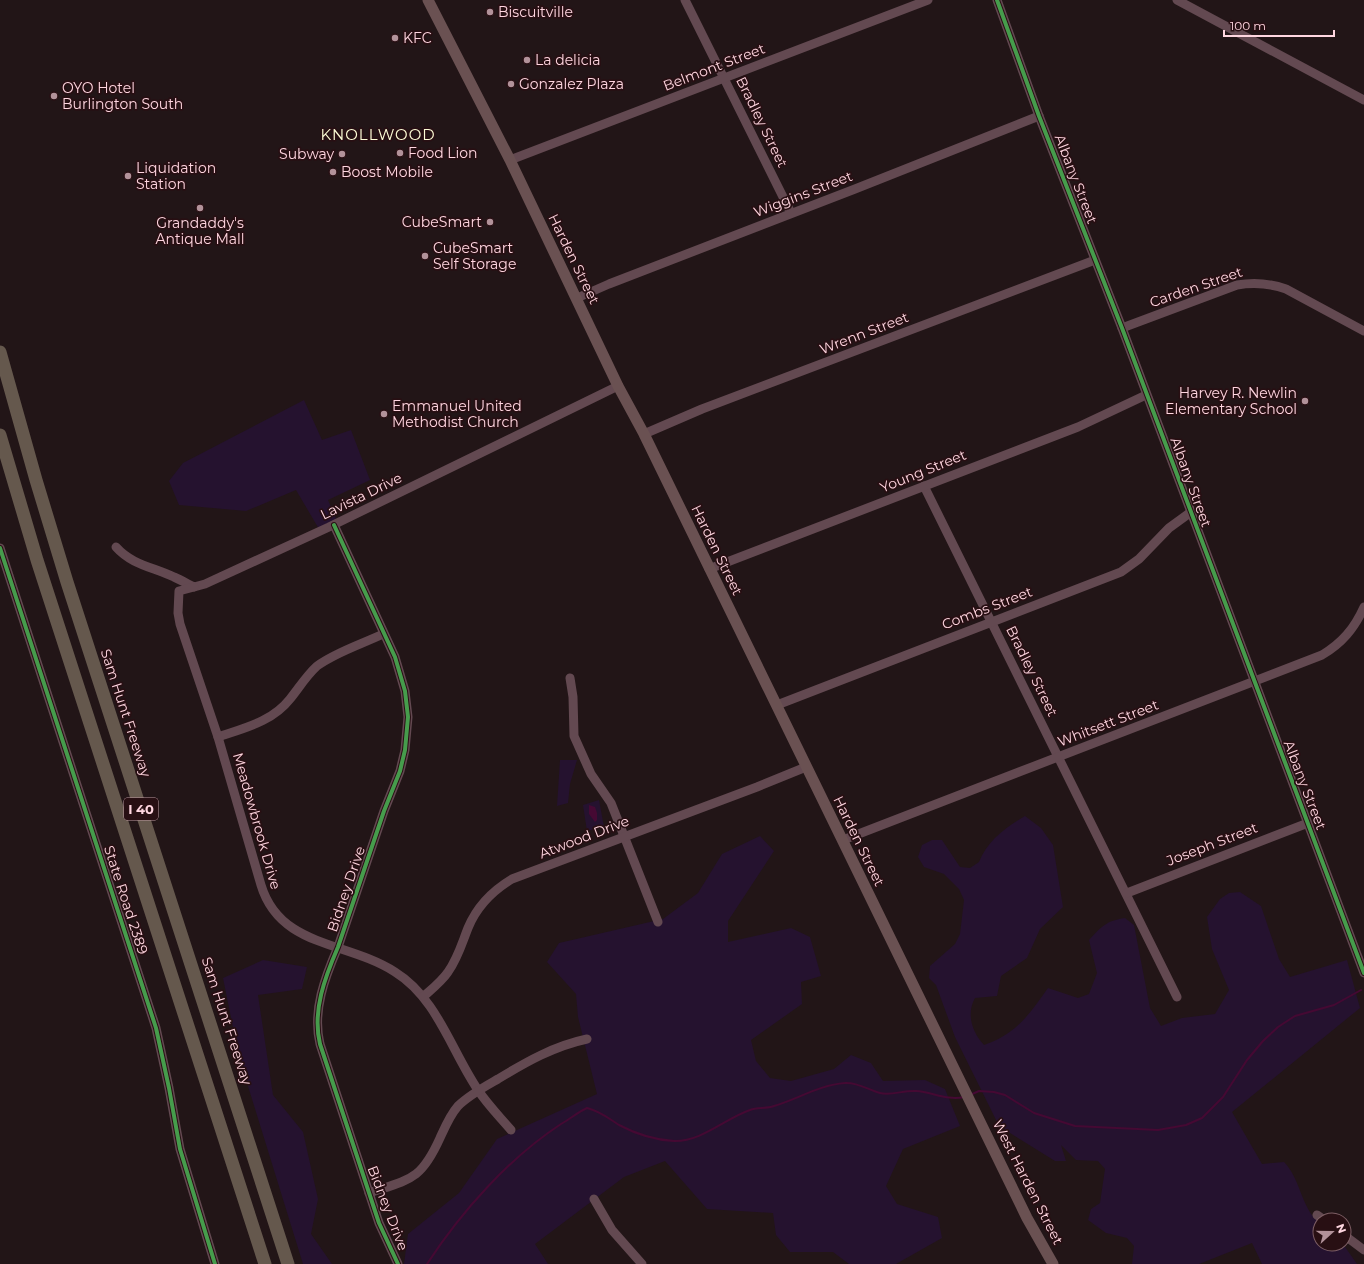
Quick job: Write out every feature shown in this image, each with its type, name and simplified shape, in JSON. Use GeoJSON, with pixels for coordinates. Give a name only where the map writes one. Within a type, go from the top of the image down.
{"type":"FeatureCollection","features":[{"type":"Feature","properties":{"kind":"highway","name":"Sam Hunt Freeway"},"geometry":{"type":"LineString","coordinates":[[0,352],[67,582],[288,1264]]}},
{"type":"Feature","properties":{"kind":"highway","name":"I 40"},"geometry":{"type":"LineString","coordinates":[[1,438],[37,560],[265,1264]]}},
{"type":"Feature","properties":{"kind":"main road","name":"Harden Street"},"geometry":{"type":"LineString","coordinates":[[428,0],[510,160],[618,386],[644,434],[977,1114]]}},
{"type":"Feature","properties":{"kind":"main road","name":"West Harden Street"},"geometry":{"type":"LineString","coordinates":[[977,1114],[1027,1218],[1053,1264]]}},
{"type":"Feature","properties":{"kind":"street","name":"Bradley Street"},"geometry":{"type":"LineString","coordinates":[[685,0],[791,213]]}},
{"type":"Feature","properties":{"kind":"street","name":"Belmont Street"},"geometry":{"type":"LineString","coordinates":[[510,160],[928,0]]}},
{"type":"Feature","properties":{"kind":"street","name":"Albany Street"},"geometry":{"type":"LineString","coordinates":[[997,0],[1039,116],[1122,328],[1364,973]]}},
{"type":"Feature","properties":{"kind":"street"},"geometry":{"type":"LineString","coordinates":[[1177,0],[1364,100]]}},
{"type":"Feature","properties":{"kind":"street","name":"Wiggins Street"},"geometry":{"type":"LineString","coordinates":[[577,298],[609,284],[1039,116]]}},
{"type":"Feature","properties":{"kind":"street","name":"Wrenn Street"},"geometry":{"type":"LineString","coordinates":[[644,434],[702,409],[1095,260]]}},
{"type":"Feature","properties":{"kind":"street","name":"Carden Street"},"geometry":{"type":"LineString","coordinates":[[1122,328],[1237,285],[1252,283],[1269,284],[1286,289],[1364,331]]}},
{"type":"Feature","properties":{"kind":"street","name":"Lavista Drive"},"geometry":{"type":"LineString","coordinates":[[194,587],[205,584],[334,525],[618,386]]}},
{"type":"Feature","properties":{"kind":"street","name":"Young Street"},"geometry":{"type":"LineString","coordinates":[[709,569],[1078,427],[1146,395]]}},
{"type":"Feature","properties":{"kind":"street","name":"Bradley Street"},"geometry":{"type":"LineString","coordinates":[[924,486],[1127,893],[1154,953],[1177,997]]}},
{"type":"Feature","properties":{"kind":"street","name":"Combs Street"},"geometry":{"type":"LineString","coordinates":[[777,705],[1120,572],[1139,559],[1169,528],[1191,512]]}},
{"type":"Feature","properties":{"kind":"street","name":"Bidney Drive"},"geometry":{"type":"LineString","coordinates":[[334,525],[383,634],[395,657],[405,691],[408,717],[405,750],[400,771],[384,811],[338,947],[328,969],[320,1001],[318,1019],[319,1038],[379,1222],[398,1264]]}},
{"type":"Feature","properties":{"kind":"street"},"geometry":{"type":"LineString","coordinates":[[116,546],[124,556],[129,559],[175,577],[194,587]]}},
{"type":"Feature","properties":{"kind":"street","name":"State Road 2389"},"geometry":{"type":"LineString","coordinates":[[0,548],[156,1028],[170,1088],[180,1149],[215,1264]]}},
{"type":"Feature","properties":{"kind":"street","name":"Meadowbrook Drive"},"geometry":{"type":"LineString","coordinates":[[194,587],[179,591],[178,613],[218,737],[261,885],[269,906],[292,930],[364,956],[395,972],[424,996],[478,1090],[511,1130]]}},
{"type":"Feature","properties":{"kind":"street","name":"Whitsett Street"},"geometry":{"type":"LineString","coordinates":[[843,840],[1322,655],[1346,638],[1361,621],[1364,608]]}},
{"type":"Feature","properties":{"kind":"street"},"geometry":{"type":"LineString","coordinates":[[218,737],[258,723],[272,716],[290,700],[309,674],[317,666],[383,634]]}},
{"type":"Feature","properties":{"kind":"street"},"geometry":{"type":"LineString","coordinates":[[570,678],[573,697],[574,736],[591,774],[611,802],[626,836],[658,922]]}},
{"type":"Feature","properties":{"kind":"street","name":"Atwood Drive"},"geometry":{"type":"LineString","coordinates":[[424,996],[447,974],[461,948],[472,918],[483,902],[497,889],[512,879],[757,788],[806,767]]}},
{"type":"Feature","properties":{"kind":"street","name":"Joseph Street"},"geometry":{"type":"LineString","coordinates":[[1127,893],[1308,823]]}},
{"type":"Feature","properties":{"kind":"street"},"geometry":{"type":"LineString","coordinates":[[369,1193],[403,1182],[420,1172],[431,1158],[451,1115],[457,1107],[478,1090],[548,1052],[563,1045],[587,1039]]}},
{"type":"Feature","properties":{"kind":"street"},"geometry":{"type":"LineString","coordinates":[[594,1199],[612,1230],[642,1264]]}},
{"type":"Feature","properties":{"kind":"street"},"geometry":{"type":"LineString","coordinates":[[1352,1241],[1364,1250]]}},
{"type":"Feature","properties":{"kind":"shaded area"},"geometry":{"type":"Polygon","coordinates":[[[304,400],[322,440],[351,430],[370,480],[328,500],[337,521],[319,529],[296,490],[246,511],[179,505],[169,481],[183,463],[304,400]]]}},
{"type":"Feature","properties":{"kind":"shaded area"},"geometry":{"type":"Polygon","coordinates":[[[560,760],[577,760],[570,784],[568,803],[557,806],[560,760]]]}},
{"type":"Feature","properties":{"kind":"shaded area"},"geometry":{"type":"Polygon","coordinates":[[[599,800],[604,827],[587,831],[583,805],[599,800]]]}},
{"type":"Feature","properties":{"kind":"shaded area"},"geometry":{"type":"Polygon","coordinates":[[[589,805],[595,807],[597,820],[595,822],[589,814],[589,805]]]}},
{"type":"Feature","properties":{"kind":"shaded area"},"geometry":{"type":"Polygon","coordinates":[[[1025,816],[1041,828],[1053,845],[1063,907],[1040,929],[1027,958],[1001,976],[997,996],[975,998],[971,1010],[972,1023],[976,1034],[984,1045],[1005,1035],[1021,1022],[1048,988],[1078,998],[1089,994],[1097,973],[1089,940],[1105,925],[1125,918],[1134,925],[1150,1008],[1161,1026],[1182,1018],[1215,1014],[1229,990],[1212,949],[1207,917],[1220,899],[1229,893],[1240,892],[1261,906],[1279,959],[1290,977],[1347,960],[1360,1008],[1232,1112],[1262,1164],[1284,1162],[1290,1169],[1312,1214],[1312,1252],[1349,1252],[1357,1264],[1262,1264],[1252,1243],[1199,1264],[1132,1264],[1134,1246],[1127,1238],[1106,1233],[1088,1220],[1091,1209],[1100,1203],[1105,1169],[1098,1161],[1076,1160],[1061,1145],[1066,1161],[1055,1161],[999,1126],[955,1037],[936,985],[929,978],[930,966],[955,944],[960,934],[964,900],[959,889],[944,874],[924,867],[918,857],[922,845],[932,840],[942,840],[960,867],[970,868],[979,862],[982,854],[992,841],[1011,825],[1025,816]]]}},
{"type":"Feature","properties":{"kind":"shaded area"},"geometry":{"type":"Polygon","coordinates":[[[760,836],[774,851],[728,921],[728,942],[791,928],[810,937],[821,976],[801,982],[802,1004],[751,1040],[756,1061],[770,1078],[791,1081],[834,1069],[851,1055],[871,1063],[883,1081],[925,1080],[945,1089],[960,1126],[903,1149],[886,1186],[897,1204],[938,1217],[942,1238],[896,1264],[849,1264],[833,1252],[790,1252],[776,1235],[773,1213],[707,1209],[665,1161],[624,1177],[535,1244],[548,1264],[404,1264],[408,1234],[459,1193],[497,1139],[597,1094],[578,1017],[576,994],[547,962],[559,943],[663,919],[698,893],[722,854],[760,836]]]}},
{"type":"Feature","properties":{"kind":"shaded area"},"geometry":{"type":"Polygon","coordinates":[[[263,960],[307,967],[302,989],[258,995],[273,1095],[303,1132],[318,1199],[311,1234],[332,1264],[303,1264],[239,1057],[223,978],[263,960]]]}},
{"type":"Feature","properties":{"kind":"waterway"},"geometry":{"type":"LineString","coordinates":[[970,1095],[979,1091],[994,1092],[1005,1095],[1034,1113],[1075,1126],[1158,1130],[1186,1125],[1202,1118],[1223,1097],[1247,1060],[1263,1041],[1278,1027],[1295,1016],[1334,1005],[1361,990]]}},
{"type":"Feature","properties":{"kind":"waterway"},"geometry":{"type":"LineString","coordinates":[[427,1264],[440,1244],[487,1187],[523,1153],[561,1124],[587,1108],[592,1109],[619,1125],[639,1134],[674,1141],[694,1138],[704,1134],[750,1110],[774,1106],[817,1089],[835,1084],[850,1083],[884,1094],[916,1091],[952,1098],[964,1097]]}},
{"type":"Feature","properties":{"kind":"cycle path"},"geometry":{"type":"LineString","coordinates":[[997,0],[1039,116],[1122,328],[1364,973]]}},
{"type":"Feature","properties":{"kind":"cycle path"},"geometry":{"type":"LineString","coordinates":[[334,525],[395,657],[405,691],[408,717],[405,750],[400,771],[384,811],[338,947],[324,982],[319,1007],[318,1032],[320,1044],[379,1223],[398,1264]]}},
{"type":"Feature","properties":{"kind":"cycle path"},"geometry":{"type":"LineString","coordinates":[[0,548],[156,1028],[180,1149],[215,1264]]}},
{"type":"Feature","properties":{"kind":"place","name":"Biscuitville"},"geometry":{"type":"Point","coordinates":[490,12]}},
{"type":"Feature","properties":{"kind":"place","name":"KFC"},"geometry":{"type":"Point","coordinates":[395,38]}},
{"type":"Feature","properties":{"kind":"place","name":"La delicia"},"geometry":{"type":"Point","coordinates":[527,60]}},
{"type":"Feature","properties":{"kind":"place","name":"Gonzalez Plaza"},"geometry":{"type":"Point","coordinates":[511,84]}},
{"type":"Feature","properties":{"kind":"place","name":"OYO Hotel Burlington South"},"geometry":{"type":"Point","coordinates":[54,96]}},
{"type":"Feature","properties":{"kind":"place","name":"Food Lion"},"geometry":{"type":"Point","coordinates":[400,153]}},
{"type":"Feature","properties":{"kind":"place","name":"Subway"},"geometry":{"type":"Point","coordinates":[342,154]}},
{"type":"Feature","properties":{"kind":"place","name":"Boost Mobile"},"geometry":{"type":"Point","coordinates":[333,172]}},
{"type":"Feature","properties":{"kind":"place","name":"Liquidation Station"},"geometry":{"type":"Point","coordinates":[128,176]}},
{"type":"Feature","properties":{"kind":"place","name":"Grandaddy's Antique Mall"},"geometry":{"type":"Point","coordinates":[200,208]}},
{"type":"Feature","properties":{"kind":"place","name":"CubeSmart"},"geometry":{"type":"Point","coordinates":[490,222]}},
{"type":"Feature","properties":{"kind":"place","name":"CubeSmart Self Storage"},"geometry":{"type":"Point","coordinates":[425,256]}},
{"type":"Feature","properties":{"kind":"place","name":"Harvey R. Newlin Elementary School"},"geometry":{"type":"Point","coordinates":[1305,401]}},
{"type":"Feature","properties":{"kind":"place","name":"Emmanuel United Methodist Church"},"geometry":{"type":"Point","coordinates":[384,414]}},
{"type":"Feature","properties":{"kind":"district","name":"KNOLLWOOD"},"geometry":{"type":"Point","coordinates":[378,134]}}]}
